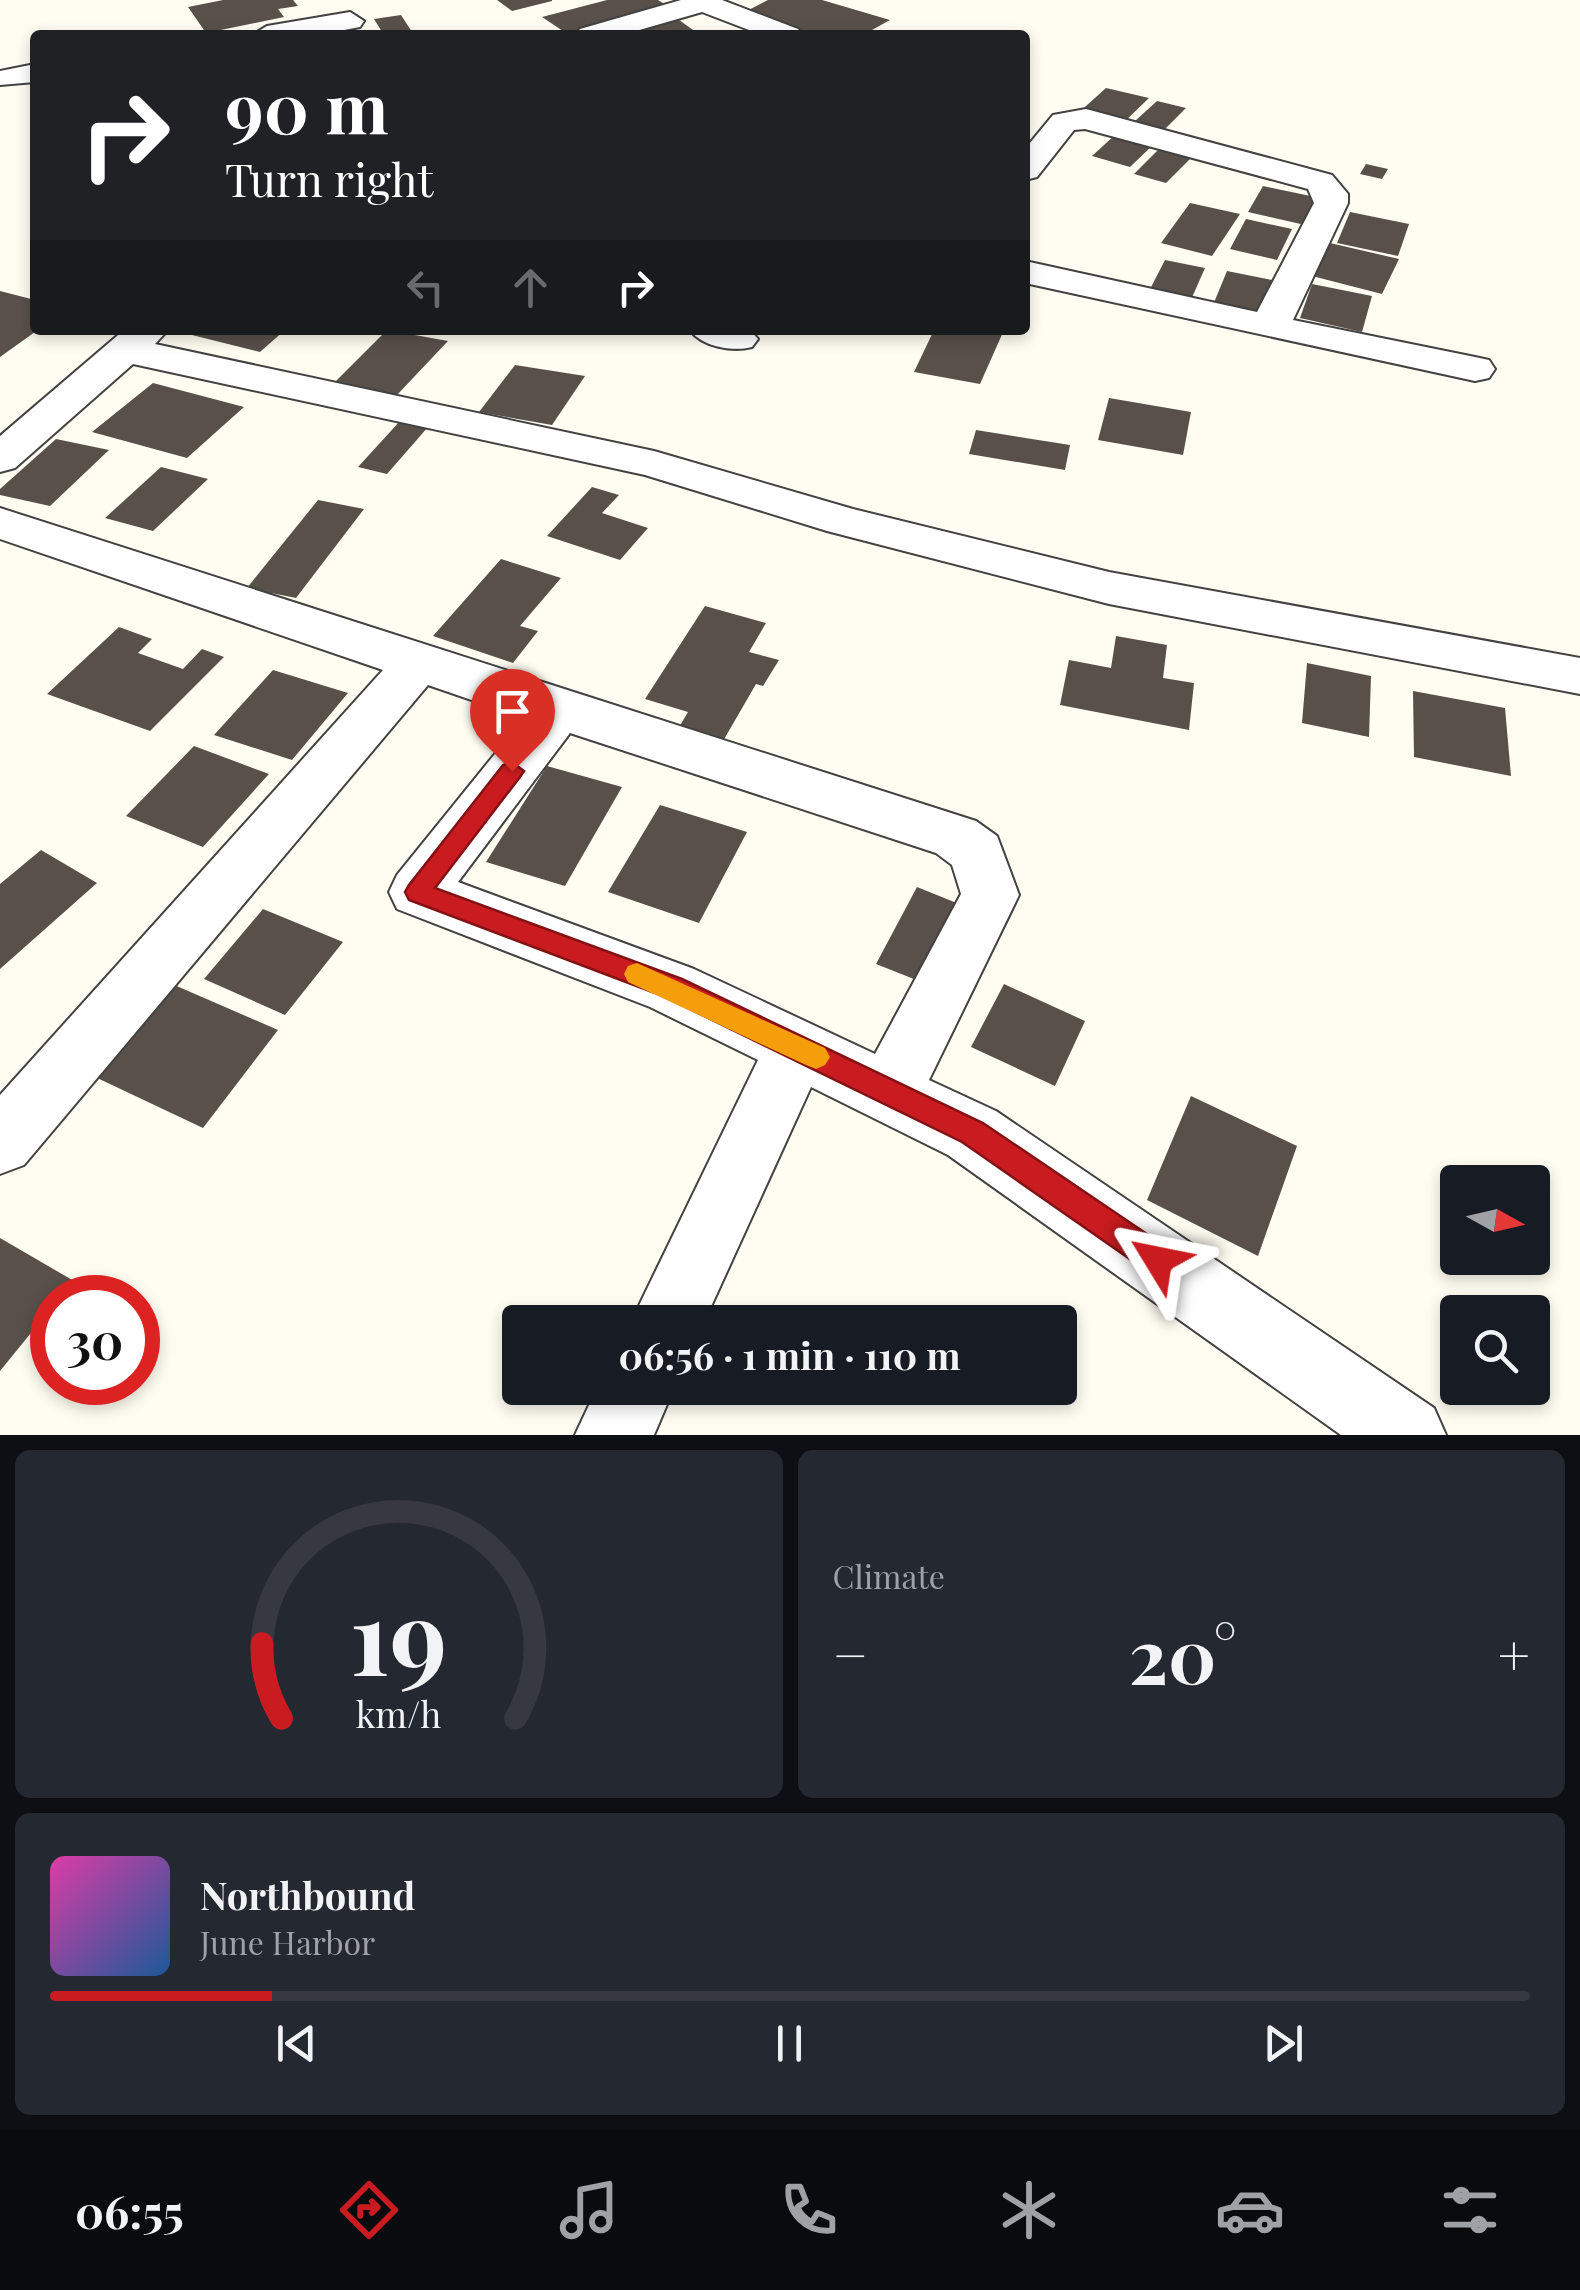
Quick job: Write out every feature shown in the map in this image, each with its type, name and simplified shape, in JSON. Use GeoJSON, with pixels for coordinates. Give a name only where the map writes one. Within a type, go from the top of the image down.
{"type":"FeatureCollection","features":[{"type":"Feature","properties":{"kind":"street"},"geometry":{"type":"LineString","coordinates":[[606,30],[701,1],[775,30]]}},
{"type":"Feature","properties":{"kind":"street"},"geometry":{"type":"LineString","coordinates":[[292,30],[348,19]]}},
{"type":"Feature","properties":{"kind":"street"},"geometry":{"type":"LineString","coordinates":[[1030,164],[1064,122],[1086,119],[1320,182],[1331,194],[1330,203],[1269,328]]}},
{"type":"Feature","properties":{"kind":"street"},"geometry":{"type":"LineString","coordinates":[[1030,273],[1269,328],[1475,369]]}},
{"type":"Feature","properties":{"kind":"street"},"geometry":{"type":"LineString","coordinates":[[0,459],[137,340],[654,464],[842,521],[1109,588],[1580,676]]}},
{"type":"Feature","properties":{"kind":"street"},"geometry":{"type":"LineString","coordinates":[[0,524],[559,710],[956,836],[977,852],[990,895],[888,1092]]}},
{"type":"Feature","properties":{"kind":"street"},"geometry":{"type":"LineString","coordinates":[[0,1143],[420,662]]}},
{"type":"Feature","properties":{"kind":"street"},"geometry":{"type":"LineString","coordinates":[[559,710],[418,892],[672,988],[972,1132],[1407,1435]]}},
{"type":"Feature","properties":{"kind":"street"},"geometry":{"type":"LineString","coordinates":[[675,1305],[797,1048]]}},
{"type":"Feature","properties":{"kind":"street"},"geometry":{"type":"LineString","coordinates":[[614,1435],[628,1405]]}},
{"type":"Feature","properties":{"kind":"building"},"geometry":{"type":"Polygon","coordinates":[[[223,0],[293,0],[298,6],[278,9],[284,17],[221,30],[204,30],[188,7],[223,0]]]}},
{"type":"Feature","properties":{"kind":"building"},"geometry":{"type":"Polygon","coordinates":[[[497,0],[552,0],[552,1],[512,11],[497,0]]]}},
{"type":"Feature","properties":{"kind":"building"},"geometry":{"type":"Polygon","coordinates":[[[607,0],[658,0],[674,10],[600,30],[562,30],[542,17],[607,0]]]}},
{"type":"Feature","properties":{"kind":"building"},"geometry":{"type":"Polygon","coordinates":[[[768,0],[822,0],[890,20],[872,30],[795,30],[741,14],[768,0]]]}},
{"type":"Feature","properties":{"kind":"building"},"geometry":{"type":"Polygon","coordinates":[[[401,15],[411,30],[381,30],[374,19],[401,15]]]}},
{"type":"Feature","properties":{"kind":"building"},"geometry":{"type":"Polygon","coordinates":[[[675,17],[693,30],[619,30],[675,17]]]}},
{"type":"Feature","properties":{"kind":"building"},"geometry":{"type":"Polygon","coordinates":[[[1106,88],[1149,98],[1120,126],[1076,115],[1106,88]]]}},
{"type":"Feature","properties":{"kind":"building"},"geometry":{"type":"Polygon","coordinates":[[[1157,101],[1186,108],[1165,129],[1135,121],[1157,101]]]}},
{"type":"Feature","properties":{"kind":"building"},"geometry":{"type":"Polygon","coordinates":[[[1116,134],[1154,144],[1130,167],[1092,156],[1116,134]]]}},
{"type":"Feature","properties":{"kind":"building"},"geometry":{"type":"Polygon","coordinates":[[[1160,148],[1192,157],[1166,183],[1134,174],[1160,148]]]}},
{"type":"Feature","properties":{"kind":"building"},"geometry":{"type":"Polygon","coordinates":[[[1366,164],[1388,169],[1382,179],[1360,174],[1366,164]]]}},
{"type":"Feature","properties":{"kind":"building"},"geometry":{"type":"Polygon","coordinates":[[[1263,186],[1320,198],[1305,225],[1248,212],[1263,186]]]}},
{"type":"Feature","properties":{"kind":"building"},"geometry":{"type":"Polygon","coordinates":[[[1190,203],[1240,214],[1212,256],[1161,243],[1190,203]]]}},
{"type":"Feature","properties":{"kind":"building"},"geometry":{"type":"Polygon","coordinates":[[[1350,212],[1409,224],[1398,256],[1337,243],[1350,212]]]}},
{"type":"Feature","properties":{"kind":"building"},"geometry":{"type":"Polygon","coordinates":[[[1246,219],[1292,229],[1277,260],[1230,249],[1246,219]]]}},
{"type":"Feature","properties":{"kind":"building"},"geometry":{"type":"Polygon","coordinates":[[[1330,243],[1399,259],[1382,294],[1312,276],[1330,243]]]}},
{"type":"Feature","properties":{"kind":"building"},"geometry":{"type":"Polygon","coordinates":[[[1165,260],[1205,268],[1190,302],[1148,293],[1165,260]]]}},
{"type":"Feature","properties":{"kind":"building"},"geometry":{"type":"Polygon","coordinates":[[[1227,271],[1272,280],[1258,315],[1213,305],[1227,271]]]}},
{"type":"Feature","properties":{"kind":"building"},"geometry":{"type":"Polygon","coordinates":[[[1312,284],[1372,296],[1362,332],[1300,318],[1312,284]]]}},
{"type":"Feature","properties":{"kind":"building"},"geometry":{"type":"Polygon","coordinates":[[[0,291],[30,299],[31,335],[0,357],[0,291]]]}},
{"type":"Feature","properties":{"kind":"building"},"geometry":{"type":"Polygon","coordinates":[[[192,335],[279,335],[260,352],[192,335]]]}},
{"type":"Feature","properties":{"kind":"building"},"geometry":{"type":"Polygon","coordinates":[[[382,335],[448,341],[396,396],[335,382],[382,335]]]}},
{"type":"Feature","properties":{"kind":"building"},"geometry":{"type":"Polygon","coordinates":[[[932,335],[1002,335],[980,384],[914,372],[932,335]]]}},
{"type":"Feature","properties":{"kind":"building"},"geometry":{"type":"Polygon","coordinates":[[[515,365],[585,376],[552,425],[479,412],[515,365]]]}},
{"type":"Feature","properties":{"kind":"building"},"geometry":{"type":"Polygon","coordinates":[[[153,383],[244,407],[187,458],[92,432],[153,383]]]}},
{"type":"Feature","properties":{"kind":"building"},"geometry":{"type":"Polygon","coordinates":[[[1109,398],[1191,412],[1183,455],[1098,440],[1109,398]]]}},
{"type":"Feature","properties":{"kind":"building"},"geometry":{"type":"Polygon","coordinates":[[[400,421],[428,427],[387,474],[358,467],[400,421]]]}},
{"type":"Feature","properties":{"kind":"building"},"geometry":{"type":"Polygon","coordinates":[[[976,430],[1070,445],[1065,470],[969,454],[976,430]]]}},
{"type":"Feature","properties":{"kind":"building"},"geometry":{"type":"Polygon","coordinates":[[[56,439],[109,450],[50,506],[0,495],[0,489],[56,439]]]}},
{"type":"Feature","properties":{"kind":"building"},"geometry":{"type":"Polygon","coordinates":[[[161,467],[208,479],[153,531],[105,518],[161,467]]]}},
{"type":"Feature","properties":{"kind":"building"},"geometry":{"type":"Polygon","coordinates":[[[592,487],[619,495],[602,513],[648,528],[620,560],[547,536],[592,487]]]}},
{"type":"Feature","properties":{"kind":"building"},"geometry":{"type":"Polygon","coordinates":[[[318,500],[364,509],[296,598],[247,588],[318,500]]]}},
{"type":"Feature","properties":{"kind":"building"},"geometry":{"type":"Polygon","coordinates":[[[501,559],[561,578],[520,626],[538,631],[513,663],[433,636],[501,559]]]}},
{"type":"Feature","properties":{"kind":"building"},"geometry":{"type":"Polygon","coordinates":[[[705,606],[766,623],[749,652],[779,660],[763,686],[756,684],[719,748],[675,734],[688,712],[645,699],[705,606]]]}},
{"type":"Feature","properties":{"kind":"building"},"geometry":{"type":"Polygon","coordinates":[[[119,627],[152,639],[138,653],[183,669],[202,649],[224,657],[150,731],[47,694],[119,627]]]}},
{"type":"Feature","properties":{"kind":"building"},"geometry":{"type":"Polygon","coordinates":[[[1116,636],[1167,645],[1163,678],[1194,683],[1189,730],[1060,705],[1069,660],[1111,668],[1116,636]]]}},
{"type":"Feature","properties":{"kind":"building"},"geometry":{"type":"Polygon","coordinates":[[[1307,663],[1371,676],[1369,737],[1302,723],[1307,663]]]}},
{"type":"Feature","properties":{"kind":"building"},"geometry":{"type":"Polygon","coordinates":[[[273,670],[348,693],[292,760],[214,735],[273,670]]]}},
{"type":"Feature","properties":{"kind":"building"},"geometry":{"type":"Polygon","coordinates":[[[1413,691],[1505,708],[1511,776],[1414,757],[1413,691]]]}},
{"type":"Feature","properties":{"kind":"building"},"geometry":{"type":"Polygon","coordinates":[[[194,746],[269,774],[203,847],[126,816],[194,746]]]}},
{"type":"Feature","properties":{"kind":"building"},"geometry":{"type":"Polygon","coordinates":[[[547,766],[622,787],[565,886],[486,862],[547,766]]]}},
{"type":"Feature","properties":{"kind":"building"},"geometry":{"type":"Polygon","coordinates":[[[660,805],[747,832],[699,923],[608,892],[660,805]]]}},
{"type":"Feature","properties":{"kind":"building"},"geometry":{"type":"Polygon","coordinates":[[[41,850],[97,883],[0,969],[0,884],[41,850]]]}},
{"type":"Feature","properties":{"kind":"building"},"geometry":{"type":"Polygon","coordinates":[[[917,887],[969,908],[929,985],[876,964],[917,887]]]}},
{"type":"Feature","properties":{"kind":"building"},"geometry":{"type":"Polygon","coordinates":[[[263,909],[343,942],[285,1015],[204,979],[263,909]]]}},
{"type":"Feature","properties":{"kind":"building"},"geometry":{"type":"Polygon","coordinates":[[[172,984],[278,1030],[203,1128],[93,1076],[172,984]]]}},
{"type":"Feature","properties":{"kind":"building"},"geometry":{"type":"Polygon","coordinates":[[[1004,984],[1085,1021],[1055,1086],[971,1047],[1004,984]]]}},
{"type":"Feature","properties":{"kind":"building"},"geometry":{"type":"Polygon","coordinates":[[[1191,1096],[1297,1146],[1258,1256],[1147,1200],[1191,1096]]]}},
{"type":"Feature","properties":{"kind":"building"},"geometry":{"type":"Polygon","coordinates":[[[0,1238],[64,1275],[30,1275],[30,1334],[0,1371],[0,1238]]]}},
{"type":"Feature","properties":{"kind":"slow traffic"},"geometry":{"type":"LineString","coordinates":[[637,974],[816,1057]]}},
{"type":"Feature","properties":{"kind":"route"},"geometry":{"type":"LineString","coordinates":[[512,771],[418,892],[672,988],[972,1132],[1158,1260]]}}]}
